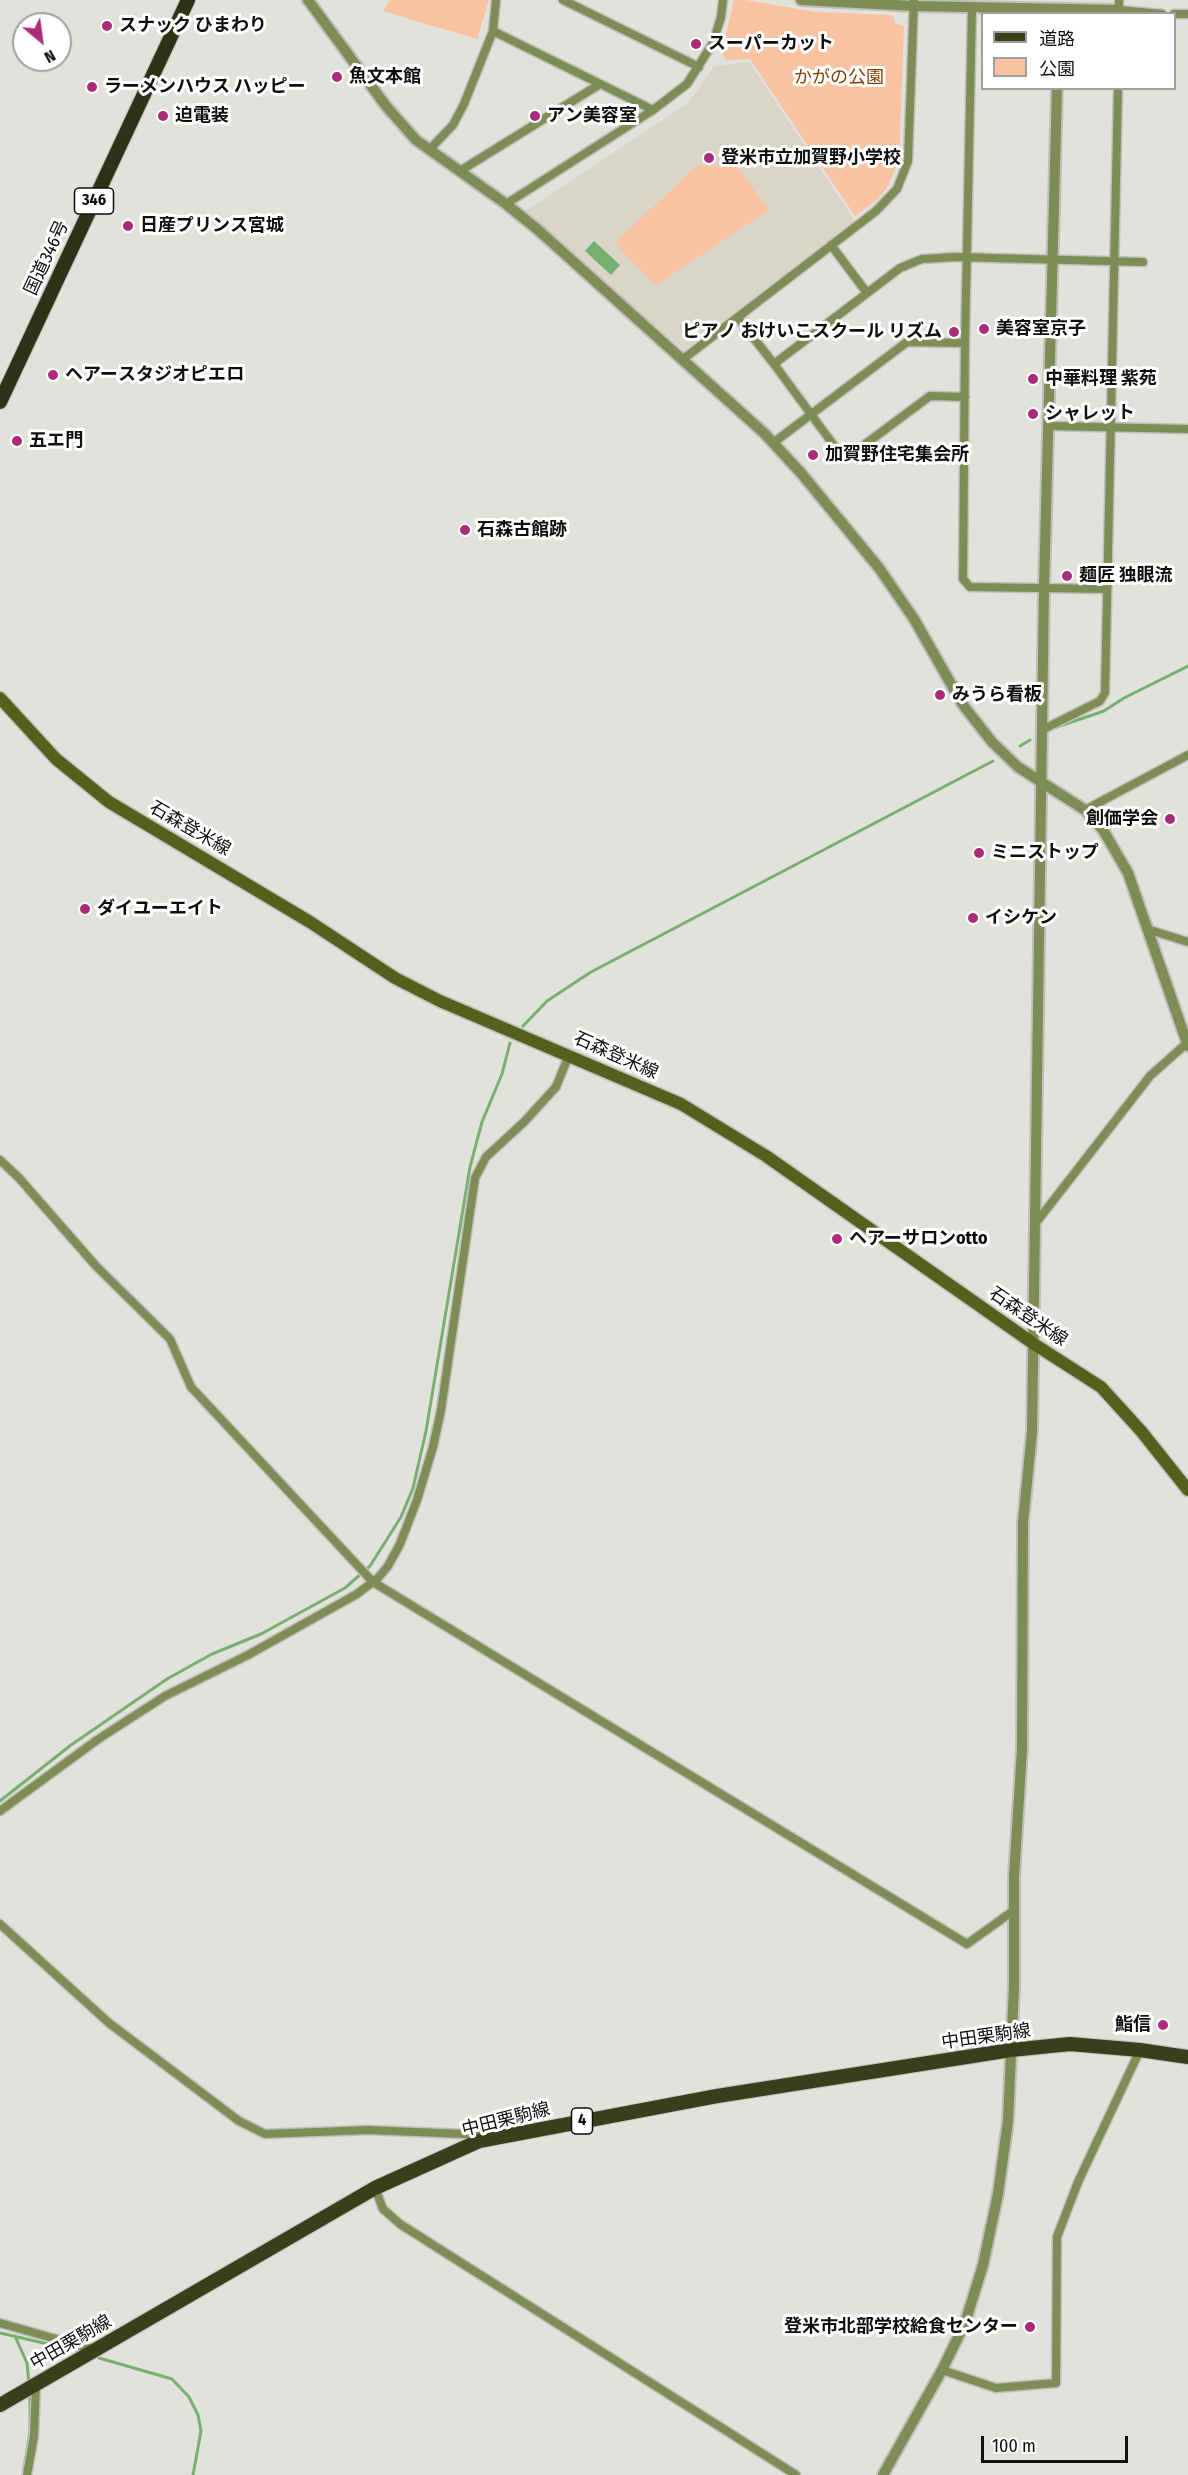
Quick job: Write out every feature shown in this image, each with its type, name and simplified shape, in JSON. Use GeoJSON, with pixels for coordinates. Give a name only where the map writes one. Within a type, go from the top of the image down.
{"type":"FeatureCollection","features":[{"type":"Feature","properties":{"kind":"highway","name":"国道346号"},"geometry":{"type":"LineString","coordinates":[[0,402],[188,0]]}},
{"type":"Feature","properties":{"kind":"main road","name":"石森登米線"},"geometry":{"type":"LineString","coordinates":[[0,698],[40,744],[73,775],[130,816],[310,922],[412,987],[700,1115],[766,1156],[1034,1344],[1101,1387],[1141,1431],[1188,1490]]}},
{"type":"Feature","properties":{"kind":"main road","name":"中田栗駒線"},"geometry":{"type":"LineString","coordinates":[[0,2405],[375,2188],[479,2141],[506,2134],[717,2096],[1011,2050],[1070,2044],[1188,2057]]}},
{"type":"Feature","properties":{"kind":"street"},"geometry":{"type":"LineString","coordinates":[[308,0],[403,127],[429,150],[506,204],[773,443],[801,473],[879,568],[914,619],[959,698],[992,742],[1012,762],[1043,785],[1085,810],[1103,830],[1121,859],[1187,1045],[1150,1076],[1035,1224]]}},
{"type":"Feature","properties":{"kind":"street"},"geometry":{"type":"LineString","coordinates":[[429,150],[458,117],[493,31],[496,0]]}},
{"type":"Feature","properties":{"kind":"street"},"geometry":{"type":"LineString","coordinates":[[563,0],[699,67]]}},
{"type":"Feature","properties":{"kind":"street"},"geometry":{"type":"LineString","coordinates":[[506,204],[653,110],[687,84],[707,55],[717,31],[723,0]]}},
{"type":"Feature","properties":{"kind":"street"},"geometry":{"type":"LineString","coordinates":[[801,0],[972,7],[1119,8],[1148,12]]}},
{"type":"Feature","properties":{"kind":"street"},"geometry":{"type":"LineString","coordinates":[[682,360],[884,205],[897,189],[905,171],[909,146],[914,3]]}},
{"type":"Feature","properties":{"kind":"street"},"geometry":{"type":"LineString","coordinates":[[972,7],[964,397],[963,579],[970,587],[1107,590]]}},
{"type":"Feature","properties":{"kind":"street"},"geometry":{"type":"LineString","coordinates":[[493,31],[653,110]]}},
{"type":"Feature","properties":{"kind":"street"},"geometry":{"type":"LineString","coordinates":[[460,171],[600,84]]}},
{"type":"Feature","properties":{"kind":"street"},"geometry":{"type":"LineString","coordinates":[[883,2475],[966,2323],[983,2265],[998,2194],[1008,2121],[1014,1988],[1013,1911],[1022,1749],[1023,1522],[1032,1432],[1044,729],[1044,588],[1057,90]]}},
{"type":"Feature","properties":{"kind":"street"},"geometry":{"type":"LineString","coordinates":[[1044,729],[1100,700],[1105,693],[1118,90]]}},
{"type":"Feature","properties":{"kind":"street"},"geometry":{"type":"LineString","coordinates":[[831,245],[867,293]]}},
{"type":"Feature","properties":{"kind":"street"},"geometry":{"type":"LineString","coordinates":[[774,364],[900,268],[912,263],[932,258],[1143,262]]}},
{"type":"Feature","properties":{"kind":"street"},"geometry":{"type":"LineString","coordinates":[[738,318],[838,451],[852,454],[930,396],[964,397]]}},
{"type":"Feature","properties":{"kind":"street"},"geometry":{"type":"LineString","coordinates":[[773,443],[907,342],[965,343]]}},
{"type":"Feature","properties":{"kind":"street"},"geometry":{"type":"LineString","coordinates":[[1050,426],[1188,429]]}},
{"type":"Feature","properties":{"kind":"street"},"geometry":{"type":"LineString","coordinates":[[1085,810],[1188,755]]}},
{"type":"Feature","properties":{"kind":"street"},"geometry":{"type":"LineString","coordinates":[[1147,929],[1188,942]]}},
{"type":"Feature","properties":{"kind":"street"},"geometry":{"type":"LineString","coordinates":[[0,1811],[79,1753],[165,1696],[248,1655],[357,1594],[388,1566],[400,1544],[417,1500],[433,1447],[441,1410],[476,1178],[486,1157],[524,1122],[556,1087],[569,1055]]}},
{"type":"Feature","properties":{"kind":"street"},"geometry":{"type":"LineString","coordinates":[[0,1160],[19,1178],[96,1266],[170,1339],[191,1387],[370,1580],[968,1944],[1013,1911]]}},
{"type":"Feature","properties":{"kind":"street"},"geometry":{"type":"LineString","coordinates":[[0,1924],[109,2022],[239,2121],[265,2134],[368,2130],[506,2134]]}},
{"type":"Feature","properties":{"kind":"street"},"geometry":{"type":"LineString","coordinates":[[942,2370],[996,2388],[1056,2383],[1057,2237],[1078,2182],[1140,2050]]}},
{"type":"Feature","properties":{"kind":"street"},"geometry":{"type":"LineString","coordinates":[[375,2188],[383,2209],[400,2224],[796,2475]]}},
{"type":"Feature","properties":{"kind":"street"},"geometry":{"type":"LineString","coordinates":[[0,2323],[95,2350]]}},
{"type":"Feature","properties":{"kind":"street"},"geometry":{"type":"LineString","coordinates":[[27,2475],[34,2436],[32,2386]]}},
{"type":"Feature","properties":{"kind":"shaded area","name":"登米市立加賀野小学校"},"geometry":{"type":"Polygon","coordinates":[[[749,62],[855,221],[685,351],[523,213],[688,103],[714,66],[749,62]]]}},
{"type":"Feature","properties":{"kind":"shaded area"},"geometry":{"type":"Polygon","coordinates":[[[594,241],[620,265],[611,275],[585,251],[594,241]]]}},
{"type":"Feature","properties":{"kind":"green space"},"geometry":{"type":"Polygon","coordinates":[[[390,0],[489,0],[477,39],[383,11],[390,0]]]}},
{"type":"Feature","properties":{"kind":"green space","name":"かがの公園"},"geometry":{"type":"Polygon","coordinates":[[[734,0],[816,12],[891,15],[895,23],[904,26],[899,160],[887,188],[855,216],[750,59],[726,60],[722,52],[734,0]]]}},
{"type":"Feature","properties":{"kind":"green space"},"geometry":{"type":"Polygon","coordinates":[[[697,165],[738,168],[769,210],[656,285],[615,243],[697,165]]]}},
{"type":"Feature","properties":{"kind":"waterway"},"geometry":{"type":"LineString","coordinates":[[1057,727],[1104,711],[1124,698],[1188,666]]}},
{"type":"Feature","properties":{"kind":"waterway"},"geometry":{"type":"LineString","coordinates":[[1020,746],[1030,740]]}},
{"type":"Feature","properties":{"kind":"waterway"},"geometry":{"type":"LineString","coordinates":[[523,1026],[547,1001],[591,972],[993,761]]}},
{"type":"Feature","properties":{"kind":"waterway"},"geometry":{"type":"LineString","coordinates":[[0,1801],[71,1745],[167,1679],[212,1654],[261,1634],[345,1588],[370,1566],[401,1517],[413,1488],[426,1431],[470,1167],[482,1122],[502,1074],[510,1043]]}},
{"type":"Feature","properties":{"kind":"waterway"},"geometry":{"type":"LineString","coordinates":[[0,2333],[78,2351]]}},
{"type":"Feature","properties":{"kind":"waterway"},"geometry":{"type":"LineString","coordinates":[[15,2336],[27,2363],[29,2384]]}},
{"type":"Feature","properties":{"kind":"waterway"},"geometry":{"type":"LineString","coordinates":[[99,2358],[172,2379],[189,2397],[198,2415],[201,2431],[193,2475]]}},
{"type":"Feature","properties":{"kind":"waterway"},"geometry":{"type":"LineString","coordinates":[[23,2475],[30,2432],[30,2394]]}},
{"type":"Feature","properties":{"kind":"place","name":"スナック ひまわり"},"geometry":{"type":"Point","coordinates":[107,26]}},
{"type":"Feature","properties":{"kind":"place","name":"スーパーカット"},"geometry":{"type":"Point","coordinates":[696,44]}},
{"type":"Feature","properties":{"kind":"place","name":"魚文本館"},"geometry":{"type":"Point","coordinates":[337,77]}},
{"type":"Feature","properties":{"kind":"place","name":"ラーメンハウス ハッピー"},"geometry":{"type":"Point","coordinates":[92,87]}},
{"type":"Feature","properties":{"kind":"place","name":"迫電装"},"geometry":{"type":"Point","coordinates":[163,116]}},
{"type":"Feature","properties":{"kind":"place","name":"アン美容室"},"geometry":{"type":"Point","coordinates":[535,116]}},
{"type":"Feature","properties":{"kind":"place","name":"登米市立加賀野小学校"},"geometry":{"type":"Point","coordinates":[709,158]}},
{"type":"Feature","properties":{"kind":"place","name":"日産プリンス宮城"},"geometry":{"type":"Point","coordinates":[128,226]}},
{"type":"Feature","properties":{"kind":"place","name":"美容室京子"},"geometry":{"type":"Point","coordinates":[984,329]}},
{"type":"Feature","properties":{"kind":"place","name":"ピアノ おけいこスクール リズム"},"geometry":{"type":"Point","coordinates":[954,332]}},
{"type":"Feature","properties":{"kind":"place","name":"ヘアースタジオピエロ"},"geometry":{"type":"Point","coordinates":[53,375]}},
{"type":"Feature","properties":{"kind":"place","name":"中華料理 紫苑"},"geometry":{"type":"Point","coordinates":[1033,379]}},
{"type":"Feature","properties":{"kind":"place","name":"シャレット"},"geometry":{"type":"Point","coordinates":[1033,414]}},
{"type":"Feature","properties":{"kind":"place","name":"五エ門"},"geometry":{"type":"Point","coordinates":[17,441]}},
{"type":"Feature","properties":{"kind":"place","name":"加賀野住宅集会所"},"geometry":{"type":"Point","coordinates":[813,455]}},
{"type":"Feature","properties":{"kind":"place","name":"石森古館跡"},"geometry":{"type":"Point","coordinates":[465,530]}},
{"type":"Feature","properties":{"kind":"place","name":"麺匠 独眼流"},"geometry":{"type":"Point","coordinates":[1067,576]}},
{"type":"Feature","properties":{"kind":"place","name":"みうら看板"},"geometry":{"type":"Point","coordinates":[940,695]}},
{"type":"Feature","properties":{"kind":"place","name":"創価学会"},"geometry":{"type":"Point","coordinates":[1170,819]}},
{"type":"Feature","properties":{"kind":"place","name":"ミニストップ"},"geometry":{"type":"Point","coordinates":[979,853]}},
{"type":"Feature","properties":{"kind":"place","name":"ダイユーエイト"},"geometry":{"type":"Point","coordinates":[85,909]}},
{"type":"Feature","properties":{"kind":"place","name":"イシケン"},"geometry":{"type":"Point","coordinates":[973,918]}},
{"type":"Feature","properties":{"kind":"place","name":"ヘアーサロンotto"},"geometry":{"type":"Point","coordinates":[837,1239]}},
{"type":"Feature","properties":{"kind":"place","name":"鮨信"},"geometry":{"type":"Point","coordinates":[1163,2025]}},
{"type":"Feature","properties":{"kind":"place","name":"登米市北部学校給食センター"},"geometry":{"type":"Point","coordinates":[1030,2327]}}]}
